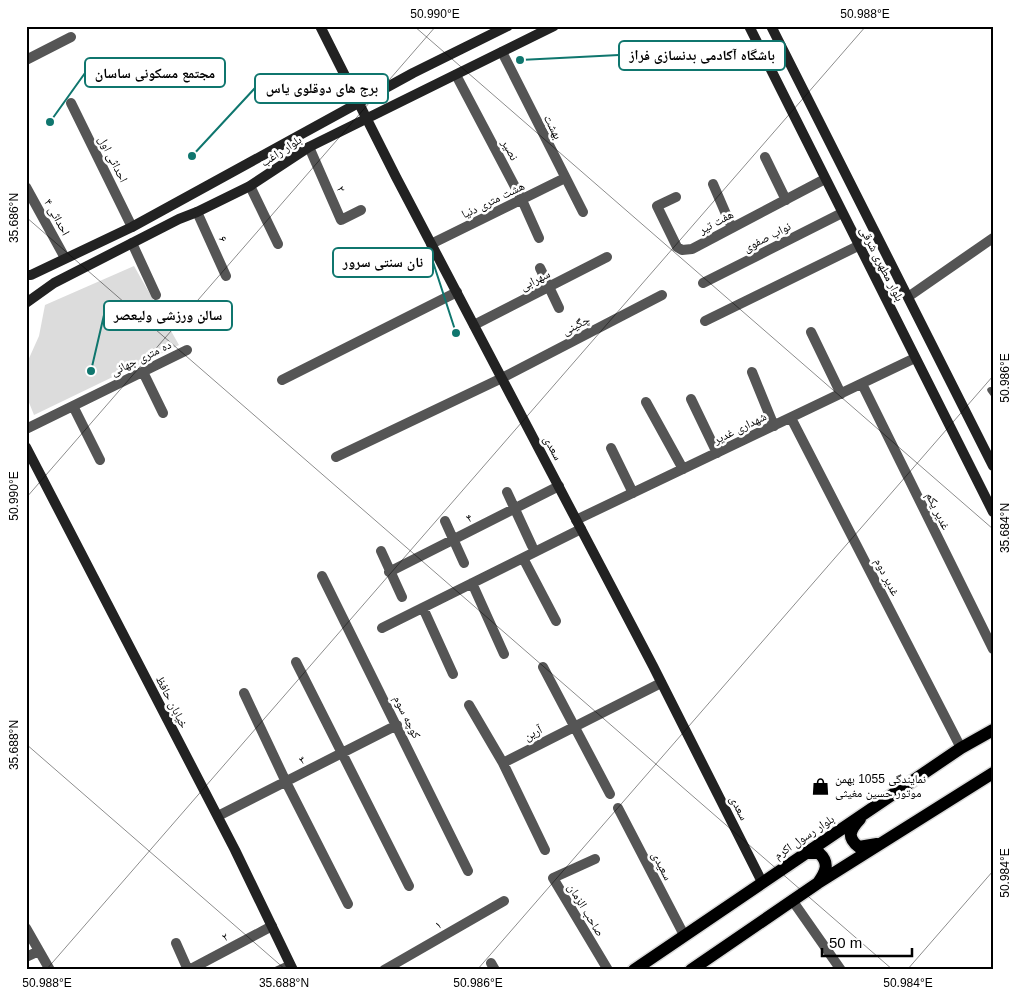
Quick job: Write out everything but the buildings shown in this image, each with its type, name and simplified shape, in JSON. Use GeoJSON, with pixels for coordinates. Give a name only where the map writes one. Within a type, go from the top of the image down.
{"type":"FeatureCollection","features":[{"type":"Feature","properties":{"kind":"main road","name":"بلوار رسول اکرم"},"geometry":{"type":"LineString","coordinates":[[634,970],[961,748],[993,730]]}},
{"type":"Feature","properties":{"kind":"main road"},"geometry":{"type":"LineString","coordinates":[[691,970],[818,883],[993,773]]}},
{"type":"Feature","properties":{"kind":"main road"},"geometry":{"type":"LineString","coordinates":[[869,810],[855,825],[850,835],[852,842],[859,847],[882,844]]}},
{"type":"Feature","properties":{"kind":"main road"},"geometry":{"type":"LineString","coordinates":[[804,854],[819,853],[824,858],[827,865],[825,873],[818,883]]}},
{"type":"Feature","properties":{"kind":"street","name":"سعدی"},"geometry":{"type":"LineString","coordinates":[[320,26],[456,292],[579,524],[762,882]]}},
{"type":"Feature","properties":{"kind":"street","name":"بلوار راغب"},"geometry":{"type":"LineString","coordinates":[[26,275],[31,275],[132,227],[413,73],[508,26]]}},
{"type":"Feature","properties":{"kind":"street","name":"بلوار راغب"},"geometry":{"type":"LineString","coordinates":[[26,304],[54,283],[179,219],[250,186],[309,147],[554,26]]}},
{"type":"Feature","properties":{"kind":"street","name":"بلوار مطهری شرقی"},"geometry":{"type":"LineString","coordinates":[[750,26],[858,246],[993,512]]}},
{"type":"Feature","properties":{"kind":"street","name":"بلوار مطهری شرقی"},"geometry":{"type":"LineString","coordinates":[[771,26],[993,466]]}},
{"type":"Feature","properties":{"kind":"street"},"geometry":{"type":"LineString","coordinates":[[26,60],[71,37]]}},
{"type":"Feature","properties":{"kind":"street","name":"بهشت"},"geometry":{"type":"LineString","coordinates":[[502,52],[583,212]]}},
{"type":"Feature","properties":{"kind":"street","name":"نصیر"},"geometry":{"type":"LineString","coordinates":[[456,75],[522,200],[539,238]]}},
{"type":"Feature","properties":{"kind":"street","name":"احداثی اول"},"geometry":{"type":"LineString","coordinates":[[71,103],[132,227]]}},
{"type":"Feature","properties":{"kind":"street","name":"۲"},"geometry":{"type":"LineString","coordinates":[[309,147],[341,220],[361,210]]}},
{"type":"Feature","properties":{"kind":"street"},"geometry":{"type":"LineString","coordinates":[[765,157],[786,200]]}},
{"type":"Feature","properties":{"kind":"street","name":"هشت متری دنیا"},"geometry":{"type":"LineString","coordinates":[[432,244],[566,178]]}},
{"type":"Feature","properties":{"kind":"street","name":"هفت تیر"},"geometry":{"type":"LineString","coordinates":[[676,197],[657,206],[677,247],[682,250],[692,249],[825,179]]}},
{"type":"Feature","properties":{"kind":"street"},"geometry":{"type":"LineString","coordinates":[[712,184],[732,228]]}},
{"type":"Feature","properties":{"kind":"street"},"geometry":{"type":"LineString","coordinates":[[250,186],[278,244]]}},
{"type":"Feature","properties":{"kind":"street","name":"احداثی ۴"},"geometry":{"type":"LineString","coordinates":[[26,187],[65,258]]}},
{"type":"Feature","properties":{"kind":"street","name":"۶"},"geometry":{"type":"LineString","coordinates":[[197,212],[226,276]]}},
{"type":"Feature","properties":{"kind":"street","name":"نواب صفوی"},"geometry":{"type":"LineString","coordinates":[[703,283],[842,213]]}},
{"type":"Feature","properties":{"kind":"street"},"geometry":{"type":"LineString","coordinates":[[908,297],[993,238]]}},
{"type":"Feature","properties":{"kind":"street"},"geometry":{"type":"LineString","coordinates":[[132,243],[156,295]]}},
{"type":"Feature","properties":{"kind":"street"},"geometry":{"type":"LineString","coordinates":[[705,321],[858,246]]}},
{"type":"Feature","properties":{"kind":"street","name":"سهرابی"},"geometry":{"type":"LineString","coordinates":[[474,325],[607,257]]}},
{"type":"Feature","properties":{"kind":"street"},"geometry":{"type":"LineString","coordinates":[[540,268],[559,308]]}},
{"type":"Feature","properties":{"kind":"street"},"geometry":{"type":"LineString","coordinates":[[282,380],[456,292]]}},
{"type":"Feature","properties":{"kind":"street","name":"چگینی"},"geometry":{"type":"LineString","coordinates":[[336,457],[502,378],[662,295]]}},
{"type":"Feature","properties":{"kind":"street"},"geometry":{"type":"LineString","coordinates":[[811,332],[841,394]]}},
{"type":"Feature","properties":{"kind":"street","name":"ده متری جهانی"},"geometry":{"type":"LineString","coordinates":[[26,429],[187,350]]}},
{"type":"Feature","properties":{"kind":"street","name":"شهداری غدیر"},"geometry":{"type":"LineString","coordinates":[[382,628],[523,558],[634,493],[915,358]]}},
{"type":"Feature","properties":{"kind":"street"},"geometry":{"type":"LineString","coordinates":[[143,372],[163,413]]}},
{"type":"Feature","properties":{"kind":"street"},"geometry":{"type":"LineString","coordinates":[[752,372],[774,426]]}},
{"type":"Feature","properties":{"kind":"street","name":"غدیر یکم"},"geometry":{"type":"LineString","coordinates":[[862,384],[993,649]]}},
{"type":"Feature","properties":{"kind":"street"},"geometry":{"type":"LineString","coordinates":[[690,399],[718,453]]}},
{"type":"Feature","properties":{"kind":"street"},"geometry":{"type":"LineString","coordinates":[[646,402],[683,469]]}},
{"type":"Feature","properties":{"kind":"street"},"geometry":{"type":"LineString","coordinates":[[73,406],[100,460]]}},
{"type":"Feature","properties":{"kind":"street","name":"غدیر دوم"},"geometry":{"type":"LineString","coordinates":[[791,418],[961,748]]}},
{"type":"Feature","properties":{"kind":"street","name":"خیابان حافظ"},"geometry":{"type":"LineString","coordinates":[[26,447],[218,816],[291,966]]}},
{"type":"Feature","properties":{"kind":"street"},"geometry":{"type":"LineString","coordinates":[[611,448],[634,493]]}},
{"type":"Feature","properties":{"kind":"street","name":"۴"},"geometry":{"type":"LineString","coordinates":[[390,572],[559,486]]}},
{"type":"Feature","properties":{"kind":"street"},"geometry":{"type":"LineString","coordinates":[[507,492],[532,546]]}},
{"type":"Feature","properties":{"kind":"street"},"geometry":{"type":"LineString","coordinates":[[445,520],[464,563]]}},
{"type":"Feature","properties":{"kind":"street"},"geometry":{"type":"LineString","coordinates":[[381,551],[402,597]]}},
{"type":"Feature","properties":{"kind":"street"},"geometry":{"type":"LineString","coordinates":[[523,558],[556,621]]}},
{"type":"Feature","properties":{"kind":"street","name":"کوچه سوم"},"geometry":{"type":"LineString","coordinates":[[322,576],[468,871]]}},
{"type":"Feature","properties":{"kind":"street"},"geometry":{"type":"LineString","coordinates":[[472,583],[504,654]]}},
{"type":"Feature","properties":{"kind":"street"},"geometry":{"type":"LineString","coordinates":[[423,608],[453,674]]}},
{"type":"Feature","properties":{"kind":"street"},"geometry":{"type":"LineString","coordinates":[[296,662],[409,886]]}},
{"type":"Feature","properties":{"kind":"street"},"geometry":{"type":"LineString","coordinates":[[543,667],[610,794]]}},
{"type":"Feature","properties":{"kind":"street","name":"آرین"},"geometry":{"type":"LineString","coordinates":[[503,762],[661,683]]}},
{"type":"Feature","properties":{"kind":"street"},"geometry":{"type":"LineString","coordinates":[[244,693],[286,782],[348,904]]}},
{"type":"Feature","properties":{"kind":"street"},"geometry":{"type":"LineString","coordinates":[[469,705],[503,762],[545,850]]}},
{"type":"Feature","properties":{"kind":"street","name":"۳"},"geometry":{"type":"LineString","coordinates":[[218,816],[397,726]]}},
{"type":"Feature","properties":{"kind":"street","name":"سعیدی"},"geometry":{"type":"LineString","coordinates":[[618,808],[684,935]]}},
{"type":"Feature","properties":{"kind":"street","name":"صاحب الزمان"},"geometry":{"type":"LineString","coordinates":[[595,859],[552,878],[608,970]]}},
{"type":"Feature","properties":{"kind":"street"},"geometry":{"type":"LineString","coordinates":[[792,900],[841,970]]}},
{"type":"Feature","properties":{"kind":"street","name":"۱"},"geometry":{"type":"LineString","coordinates":[[384,970],[504,901]]}},
{"type":"Feature","properties":{"kind":"street","name":"۲"},"geometry":{"type":"LineString","coordinates":[[189,970],[272,926]]}},
{"type":"Feature","properties":{"kind":"street"},"geometry":{"type":"LineString","coordinates":[[26,928],[50,970]]}},
{"type":"Feature","properties":{"kind":"street"},"geometry":{"type":"LineString","coordinates":[[176,943],[189,970]]}},
{"type":"Feature","properties":{"kind":"street"},"geometry":{"type":"LineString","coordinates":[[26,957],[39,950]]}},
{"type":"Feature","properties":{"kind":"lane"},"geometry":{"type":"LineString","coordinates":[[275,970],[291,966]]}},
{"type":"Feature","properties":{"kind":"shaded area"},"geometry":{"type":"Polygon","coordinates":[[[134,266],[179,345],[34,415],[26,395],[26,365],[39,336],[45,305],[134,266]]]}},
{"type":"Feature","properties":{"kind":"place","name":"باشگاه آکادمی بدنسازی فراز"},"geometry":{"type":"Point","coordinates":[520,60]}},
{"type":"Feature","properties":{"kind":"place","name":"مجتمع مسکونی ساسان"},"geometry":{"type":"Point","coordinates":[50,122]}},
{"type":"Feature","properties":{"kind":"place","name":"برج های دوقلوی یاس"},"geometry":{"type":"Point","coordinates":[192,156]}},
{"type":"Feature","properties":{"kind":"place","name":"نان سنتی سرور"},"geometry":{"type":"Point","coordinates":[456,333]}},
{"type":"Feature","properties":{"kind":"place","name":"سالن ورزشی ولیعصر"},"geometry":{"type":"Point","coordinates":[91,371]}},
{"type":"Feature","properties":{"kind":"place","name":"نمایندگی 1055 بهمن موتور حسین مغیثی"},"geometry":{"type":"Point","coordinates":[821,786]}}]}
